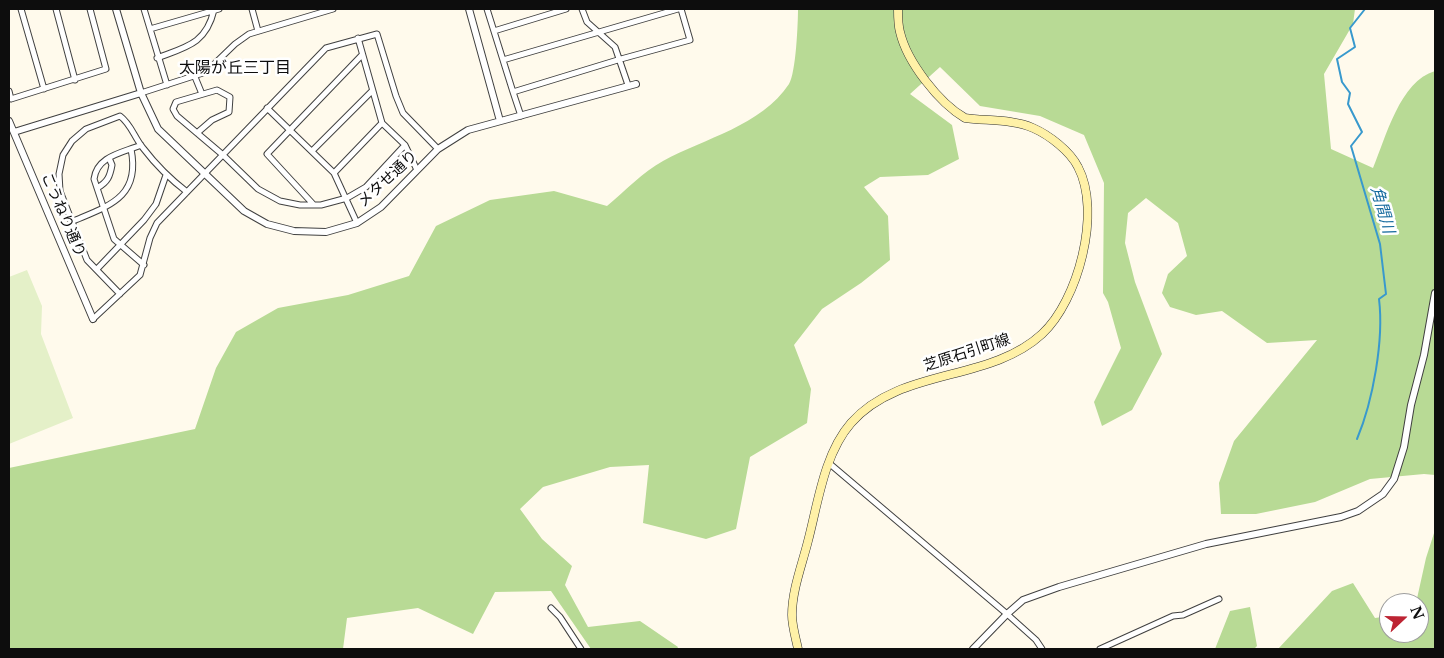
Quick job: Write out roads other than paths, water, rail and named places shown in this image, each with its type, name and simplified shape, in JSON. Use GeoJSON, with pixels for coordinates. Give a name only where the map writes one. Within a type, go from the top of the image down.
{"type":"FeatureCollection","features":[{"type":"Feature","properties":{"kind":"main road","name":"芝原石引町線"},"geometry":{"type":"LineString","coordinates":[[798,649],[792,616],[795,590],[830,464],[839,442],[850,424],[872,403],[898,390],[1012,355],[1043,333],[1066,305],[1081,265],[1086,235],[1084,191],[1080,172],[1074,161],[1051,139],[1032,127],[965,118],[956,113],[928,84],[911,59],[900,33],[898,9]]}},
{"type":"Feature","properties":{"kind":"street"},"geometry":{"type":"LineString","coordinates":[[22,9],[44,89]]}},
{"type":"Feature","properties":{"kind":"street"},"geometry":{"type":"LineString","coordinates":[[56,9],[75,80]]}},
{"type":"Feature","properties":{"kind":"street"},"geometry":{"type":"LineString","coordinates":[[9,91],[11,99],[106,70],[90,9]]}},
{"type":"Feature","properties":{"kind":"street","name":"メタせ通り"},"geometry":{"type":"LineString","coordinates":[[116,9],[141,93],[158,129],[244,211],[267,224],[294,231],[326,232],[357,224],[382,207],[438,149],[468,130],[636,84]]}},
{"type":"Feature","properties":{"kind":"street"},"geometry":{"type":"LineString","coordinates":[[144,9],[157,58],[167,85]]}},
{"type":"Feature","properties":{"kind":"street"},"geometry":{"type":"LineString","coordinates":[[252,9],[258,31]]}},
{"type":"Feature","properties":{"kind":"street"},"geometry":{"type":"LineString","coordinates":[[14,132],[196,77],[206,72],[235,44],[258,31],[333,9]]}},
{"type":"Feature","properties":{"kind":"street"},"geometry":{"type":"LineString","coordinates":[[469,9],[500,121]]}},
{"type":"Feature","properties":{"kind":"street"},"geometry":{"type":"LineString","coordinates":[[486,9],[520,116]]}},
{"type":"Feature","properties":{"kind":"street"},"geometry":{"type":"LineString","coordinates":[[494,31],[566,9]]}},
{"type":"Feature","properties":{"kind":"street"},"geometry":{"type":"LineString","coordinates":[[582,9],[587,22],[615,47],[621,59],[628,85]]}},
{"type":"Feature","properties":{"kind":"street"},"geometry":{"type":"LineString","coordinates":[[503,60],[679,9],[690,40],[513,92]]}},
{"type":"Feature","properties":{"kind":"street"},"geometry":{"type":"LineString","coordinates":[[150,29],[217,10]]}},
{"type":"Feature","properties":{"kind":"street"},"geometry":{"type":"LineString","coordinates":[[157,58],[200,40],[208,29],[217,10]]}},
{"type":"Feature","properties":{"kind":"street"},"geometry":{"type":"LineString","coordinates":[[93,318],[140,275],[150,238],[157,223],[203,173],[223,155],[326,48],[377,34],[396,96],[404,113],[438,149]]}},
{"type":"Feature","properties":{"kind":"street"},"geometry":{"type":"LineString","coordinates":[[358,38],[361,56],[382,123],[404,145],[417,170]]}},
{"type":"Feature","properties":{"kind":"street"},"geometry":{"type":"LineString","coordinates":[[313,204],[267,154],[361,56]]}},
{"type":"Feature","properties":{"kind":"street"},"geometry":{"type":"LineString","coordinates":[[196,77],[202,94]]}},
{"type":"Feature","properties":{"kind":"street"},"geometry":{"type":"LineString","coordinates":[[197,133],[212,120],[229,112],[230,97],[217,90],[176,102],[173,109],[177,116],[197,133],[223,155],[258,189],[280,201],[300,205],[321,205],[347,198],[366,186],[404,145]]}},
{"type":"Feature","properties":{"kind":"street"},"geometry":{"type":"LineString","coordinates":[[312,151],[372,91]]}},
{"type":"Feature","properties":{"kind":"street"},"geometry":{"type":"LineString","coordinates":[[267,108],[334,173],[347,198],[357,224]]}},
{"type":"Feature","properties":{"kind":"street"},"geometry":{"type":"LineString","coordinates":[[120,294],[87,260],[60,191],[59,174],[63,155],[72,141],[86,129],[120,116],[126,120],[141,146],[166,175],[187,192]]}},
{"type":"Feature","properties":{"kind":"street","name":"こうねり通り"},"geometry":{"type":"LineString","coordinates":[[9,120],[93,318]]}},
{"type":"Feature","properties":{"kind":"street"},"geometry":{"type":"LineString","coordinates":[[334,173],[382,123]]}},
{"type":"Feature","properties":{"kind":"street"},"geometry":{"type":"LineString","coordinates":[[141,146],[101,162],[95,169],[94,179],[114,239],[144,265]]}},
{"type":"Feature","properties":{"kind":"street"},"geometry":{"type":"LineString","coordinates":[[71,222],[119,199],[127,190],[134,163],[131,150]]}},
{"type":"Feature","properties":{"kind":"street"},"geometry":{"type":"LineString","coordinates":[[97,188],[104,184],[110,176],[112,165],[109,158]]}},
{"type":"Feature","properties":{"kind":"street"},"geometry":{"type":"LineString","coordinates":[[97,269],[144,220],[156,204],[166,175]]}},
{"type":"Feature","properties":{"kind":"street"},"geometry":{"type":"LineString","coordinates":[[973,649],[1023,600],[1059,587],[1206,544],[1342,517],[1358,511],[1383,494],[1394,479],[1401,457],[1411,405],[1424,355],[1435,293]]}},
{"type":"Feature","properties":{"kind":"street"},"geometry":{"type":"LineString","coordinates":[[830,464],[1007,614],[1036,640],[1042,649]]}},
{"type":"Feature","properties":{"kind":"street"},"geometry":{"type":"LineString","coordinates":[[1100,649],[1172,616],[1184,615],[1219,599]]}},
{"type":"Feature","properties":{"kind":"street"},"geometry":{"type":"LineString","coordinates":[[551,608],[560,617],[581,649]]}},
{"type":"Feature","properties":{"kind":"waterway","name":"角間川"},"geometry":{"type":"LineString","coordinates":[[1357,439],[1368,407],[1376,370],[1380,333],[1379,299],[1386,294],[1380,244],[1351,146],[1362,132],[1348,104],[1350,93],[1342,82],[1337,59],[1355,47],[1350,28],[1365,9]]}},
{"type":"Feature","properties":{"kind":"district","name":"太陽が丘三丁目"},"geometry":{"type":"Point","coordinates":[235,68]}}]}
